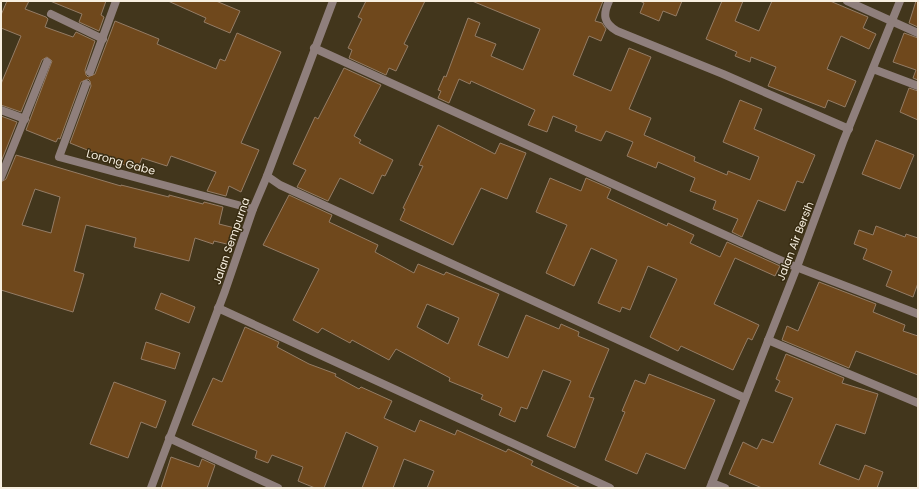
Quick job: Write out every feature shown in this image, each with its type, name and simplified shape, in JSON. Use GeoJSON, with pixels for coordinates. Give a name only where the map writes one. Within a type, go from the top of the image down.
{"type":"FeatureCollection","features":[{"type":"Feature","properties":{"kind":"street"},"geometry":{"type":"LineString","coordinates":[[90,72],[116,1]]}},
{"type":"Feature","properties":{"kind":"street","name":"Jalan Sempurna"},"geometry":{"type":"LineString","coordinates":[[151,488],[225,291],[253,209],[267,176],[333,1]]}},
{"type":"Feature","properties":{"kind":"street"},"geometry":{"type":"LineString","coordinates":[[609,1],[604,15],[605,20],[609,26],[617,31],[723,74],[849,129]]}},
{"type":"Feature","properties":{"kind":"street"},"geometry":{"type":"LineString","coordinates":[[847,1],[918,33]]}},
{"type":"Feature","properties":{"kind":"street","name":"Jalan Air Bersih"},"geometry":{"type":"LineString","coordinates":[[711,486],[900,1]]}},
{"type":"Feature","properties":{"kind":"street"},"geometry":{"type":"LineString","coordinates":[[51,14],[103,39]]}},
{"type":"Feature","properties":{"kind":"street"},"geometry":{"type":"LineString","coordinates":[[314,48],[797,267],[918,314]]}},
{"type":"Feature","properties":{"kind":"street"},"geometry":{"type":"LineString","coordinates":[[1,177],[47,62]]}},
{"type":"Feature","properties":{"kind":"street"},"geometry":{"type":"LineString","coordinates":[[873,69],[918,86]]}},
{"type":"Feature","properties":{"kind":"street","name":"Lorong Gabe"},"geometry":{"type":"LineString","coordinates":[[86,84],[59,157],[253,209]]}},
{"type":"Feature","properties":{"kind":"street"},"geometry":{"type":"LineString","coordinates":[[1,110],[25,119]]}},
{"type":"Feature","properties":{"kind":"street"},"geometry":{"type":"LineString","coordinates":[[267,176],[280,185],[745,398]]}},
{"type":"Feature","properties":{"kind":"street"},"geometry":{"type":"LineString","coordinates":[[218,308],[610,488]]}},
{"type":"Feature","properties":{"kind":"street"},"geometry":{"type":"LineString","coordinates":[[768,340],[918,403]]}},
{"type":"Feature","properties":{"kind":"street"},"geometry":{"type":"LineString","coordinates":[[169,438],[278,488]]}},
{"type":"Feature","properties":{"kind":"street"},"geometry":{"type":"LineString","coordinates":[[711,486],[725,488]]}},
{"type":"Feature","properties":{"kind":"building"},"geometry":{"type":"Polygon","coordinates":[[[7,1],[29,1],[25,9],[46,17],[48,19],[45,27],[73,37],[76,32],[95,41],[85,70],[88,77],[95,74],[115,21],[159,39],[157,44],[216,69],[220,59],[225,61],[237,33],[281,52],[241,143],[259,150],[241,192],[229,186],[226,196],[207,191],[216,172],[171,156],[167,166],[142,158],[137,170],[70,143],[91,86],[88,79],[81,82],[60,139],[58,138],[56,142],[26,130],[52,61],[47,57],[42,60],[21,112],[1,105],[1,84],[21,36],[1,28],[1,15],[7,1]]]}},
{"type":"Feature","properties":{"kind":"building"},"geometry":{"type":"Polygon","coordinates":[[[50,1],[106,1],[101,15],[104,17],[99,31],[79,22],[82,14],[50,1]]]}},
{"type":"Feature","properties":{"kind":"building"},"geometry":{"type":"Polygon","coordinates":[[[168,1],[216,1],[240,11],[230,33],[204,22],[206,18],[168,1]]]}},
{"type":"Feature","properties":{"kind":"building"},"geometry":{"type":"Polygon","coordinates":[[[366,1],[425,1],[404,44],[408,46],[396,71],[389,68],[386,75],[349,58],[352,50],[348,48],[362,19],[358,17],[366,1]]]}},
{"type":"Feature","properties":{"kind":"building"},"geometry":{"type":"Polygon","coordinates":[[[472,1],[603,1],[595,21],[602,23],[606,29],[601,41],[589,36],[573,75],[611,91],[629,48],[651,57],[629,109],[651,118],[644,135],[695,157],[694,161],[727,175],[728,171],[750,180],[759,157],[723,142],[740,100],[762,109],[754,129],[815,155],[803,183],[797,181],[785,211],[758,200],[742,237],[732,232],[738,219],[713,209],[716,201],[690,191],[695,178],[658,162],[656,168],[627,156],[633,142],[606,131],[601,141],[575,131],[577,126],[553,116],[547,132],[528,125],[535,110],[471,81],[470,84],[459,79],[449,103],[438,98],[441,91],[438,90],[444,76],[446,77],[468,18],[480,23],[475,36],[496,44],[491,56],[523,70],[540,29],[472,1]]]}},
{"type":"Feature","properties":{"kind":"building"},"geometry":{"type":"Polygon","coordinates":[[[640,1],[682,1],[676,16],[663,11],[659,21],[640,13],[644,3],[640,1]]]}},
{"type":"Feature","properties":{"kind":"building"},"geometry":{"type":"Polygon","coordinates":[[[722,1],[743,1],[735,21],[759,31],[772,1],[830,1],[868,17],[863,28],[876,34],[869,49],[841,36],[827,69],[856,81],[845,107],[828,100],[825,108],[768,86],[776,67],[751,57],[750,62],[735,56],[737,52],[706,39],[722,1]]]}},
{"type":"Feature","properties":{"kind":"building"},"geometry":{"type":"Polygon","coordinates":[[[916,1],[918,2],[918,27],[909,23],[916,1]]]}},
{"type":"Feature","properties":{"kind":"building"},"geometry":{"type":"Polygon","coordinates":[[[904,33],[918,38],[918,80],[913,78],[916,70],[893,62],[904,33]]]}},
{"type":"Feature","properties":{"kind":"building"},"geometry":{"type":"Polygon","coordinates":[[[344,68],[381,85],[354,136],[361,140],[359,143],[393,160],[385,176],[382,175],[373,194],[340,178],[328,201],[297,187],[306,170],[293,164],[315,117],[318,119],[344,68]]]}},
{"type":"Feature","properties":{"kind":"building"},"geometry":{"type":"Polygon","coordinates":[[[909,88],[918,91],[918,120],[900,112],[909,88]]]}},
{"type":"Feature","properties":{"kind":"building"},"geometry":{"type":"Polygon","coordinates":[[[1,116],[17,122],[1,162],[1,116]]]}},
{"type":"Feature","properties":{"kind":"building"},"geometry":{"type":"Polygon","coordinates":[[[438,125],[495,154],[500,143],[526,153],[507,199],[481,188],[453,245],[400,220],[405,209],[403,208],[423,166],[419,165],[438,125]]]}},
{"type":"Feature","properties":{"kind":"building"},"geometry":{"type":"Polygon","coordinates":[[[876,140],[914,155],[900,189],[862,174],[876,140]]]}},
{"type":"Feature","properties":{"kind":"building"},"geometry":{"type":"Polygon","coordinates":[[[16,155],[121,186],[223,207],[219,224],[235,228],[231,245],[214,241],[213,244],[195,238],[189,261],[134,247],[136,238],[86,225],[74,271],[84,274],[73,312],[1,290],[1,182],[6,179],[16,155]],[[35,189],[22,225],[51,233],[60,197],[35,189]]]}},
{"type":"Feature","properties":{"kind":"building"},"geometry":{"type":"Polygon","coordinates":[[[550,178],[581,191],[586,178],[611,189],[607,198],[667,226],[668,223],[694,235],[690,243],[720,257],[727,242],[780,266],[775,276],[735,258],[714,304],[759,325],[752,340],[748,338],[733,370],[681,346],[678,351],[650,337],[677,279],[648,266],[630,310],[622,307],[620,312],[598,303],[617,260],[591,248],[574,286],[546,273],[567,225],[536,212],[550,178]]]}},
{"type":"Feature","properties":{"kind":"building"},"geometry":{"type":"Polygon","coordinates":[[[289,195],[332,215],[329,222],[378,245],[375,252],[414,273],[418,264],[444,275],[446,272],[499,294],[478,345],[508,358],[526,315],[559,329],[561,324],[579,332],[578,336],[609,349],[589,397],[594,398],[575,448],[547,436],[571,381],[543,370],[527,409],[521,407],[515,422],[499,415],[502,408],[481,399],[483,395],[449,381],[450,378],[396,349],[389,360],[352,340],[350,343],[322,328],[318,333],[293,320],[319,269],[263,245],[289,195]],[[427,304],[417,327],[448,344],[459,318],[427,304]]]}},
{"type":"Feature","properties":{"kind":"building"},"geometry":{"type":"Polygon","coordinates":[[[876,226],[905,237],[906,234],[918,238],[918,283],[913,297],[886,286],[892,271],[863,259],[867,249],[854,244],[859,230],[873,235],[876,226]]]}},
{"type":"Feature","properties":{"kind":"building"},"geometry":{"type":"Polygon","coordinates":[[[819,282],[876,304],[873,312],[905,325],[903,331],[918,336],[918,375],[856,351],[849,368],[782,340],[787,326],[798,331],[819,282]]]}},
{"type":"Feature","properties":{"kind":"building"},"geometry":{"type":"Polygon","coordinates":[[[161,293],[195,307],[189,323],[155,309],[161,293]]]}},
{"type":"Feature","properties":{"kind":"building"},"geometry":{"type":"Polygon","coordinates":[[[245,327],[279,342],[277,347],[309,364],[336,374],[335,376],[359,389],[361,387],[392,401],[384,418],[415,432],[420,420],[455,435],[457,430],[506,452],[508,449],[533,461],[531,465],[581,488],[427,488],[434,471],[404,459],[393,488],[362,488],[378,447],[346,432],[324,488],[315,488],[298,481],[303,467],[272,455],[268,463],[255,458],[257,451],[192,425],[213,378],[222,382],[245,327]]]}},
{"type":"Feature","properties":{"kind":"building"},"geometry":{"type":"Polygon","coordinates":[[[146,342],[180,353],[175,369],[141,359],[146,342]]]}},
{"type":"Feature","properties":{"kind":"building"},"geometry":{"type":"Polygon","coordinates":[[[786,354],[844,378],[842,383],[878,394],[865,434],[836,424],[819,464],[859,480],[865,465],[883,472],[877,488],[762,488],[729,474],[743,442],[757,449],[762,439],[773,443],[793,398],[775,391],[780,381],[776,379],[786,354]]]}},
{"type":"Feature","properties":{"kind":"building"},"geometry":{"type":"Polygon","coordinates":[[[649,374],[715,400],[685,469],[646,453],[637,474],[605,460],[625,412],[622,411],[635,380],[645,384],[649,374]]]}},
{"type":"Feature","properties":{"kind":"building"},"geometry":{"type":"Polygon","coordinates":[[[114,382],[166,401],[156,428],[141,422],[128,458],[90,444],[114,382]]]}},
{"type":"Feature","properties":{"kind":"building"},"geometry":{"type":"Polygon","coordinates":[[[171,457],[199,467],[202,459],[215,465],[207,488],[161,488],[171,457]]]}}]}
